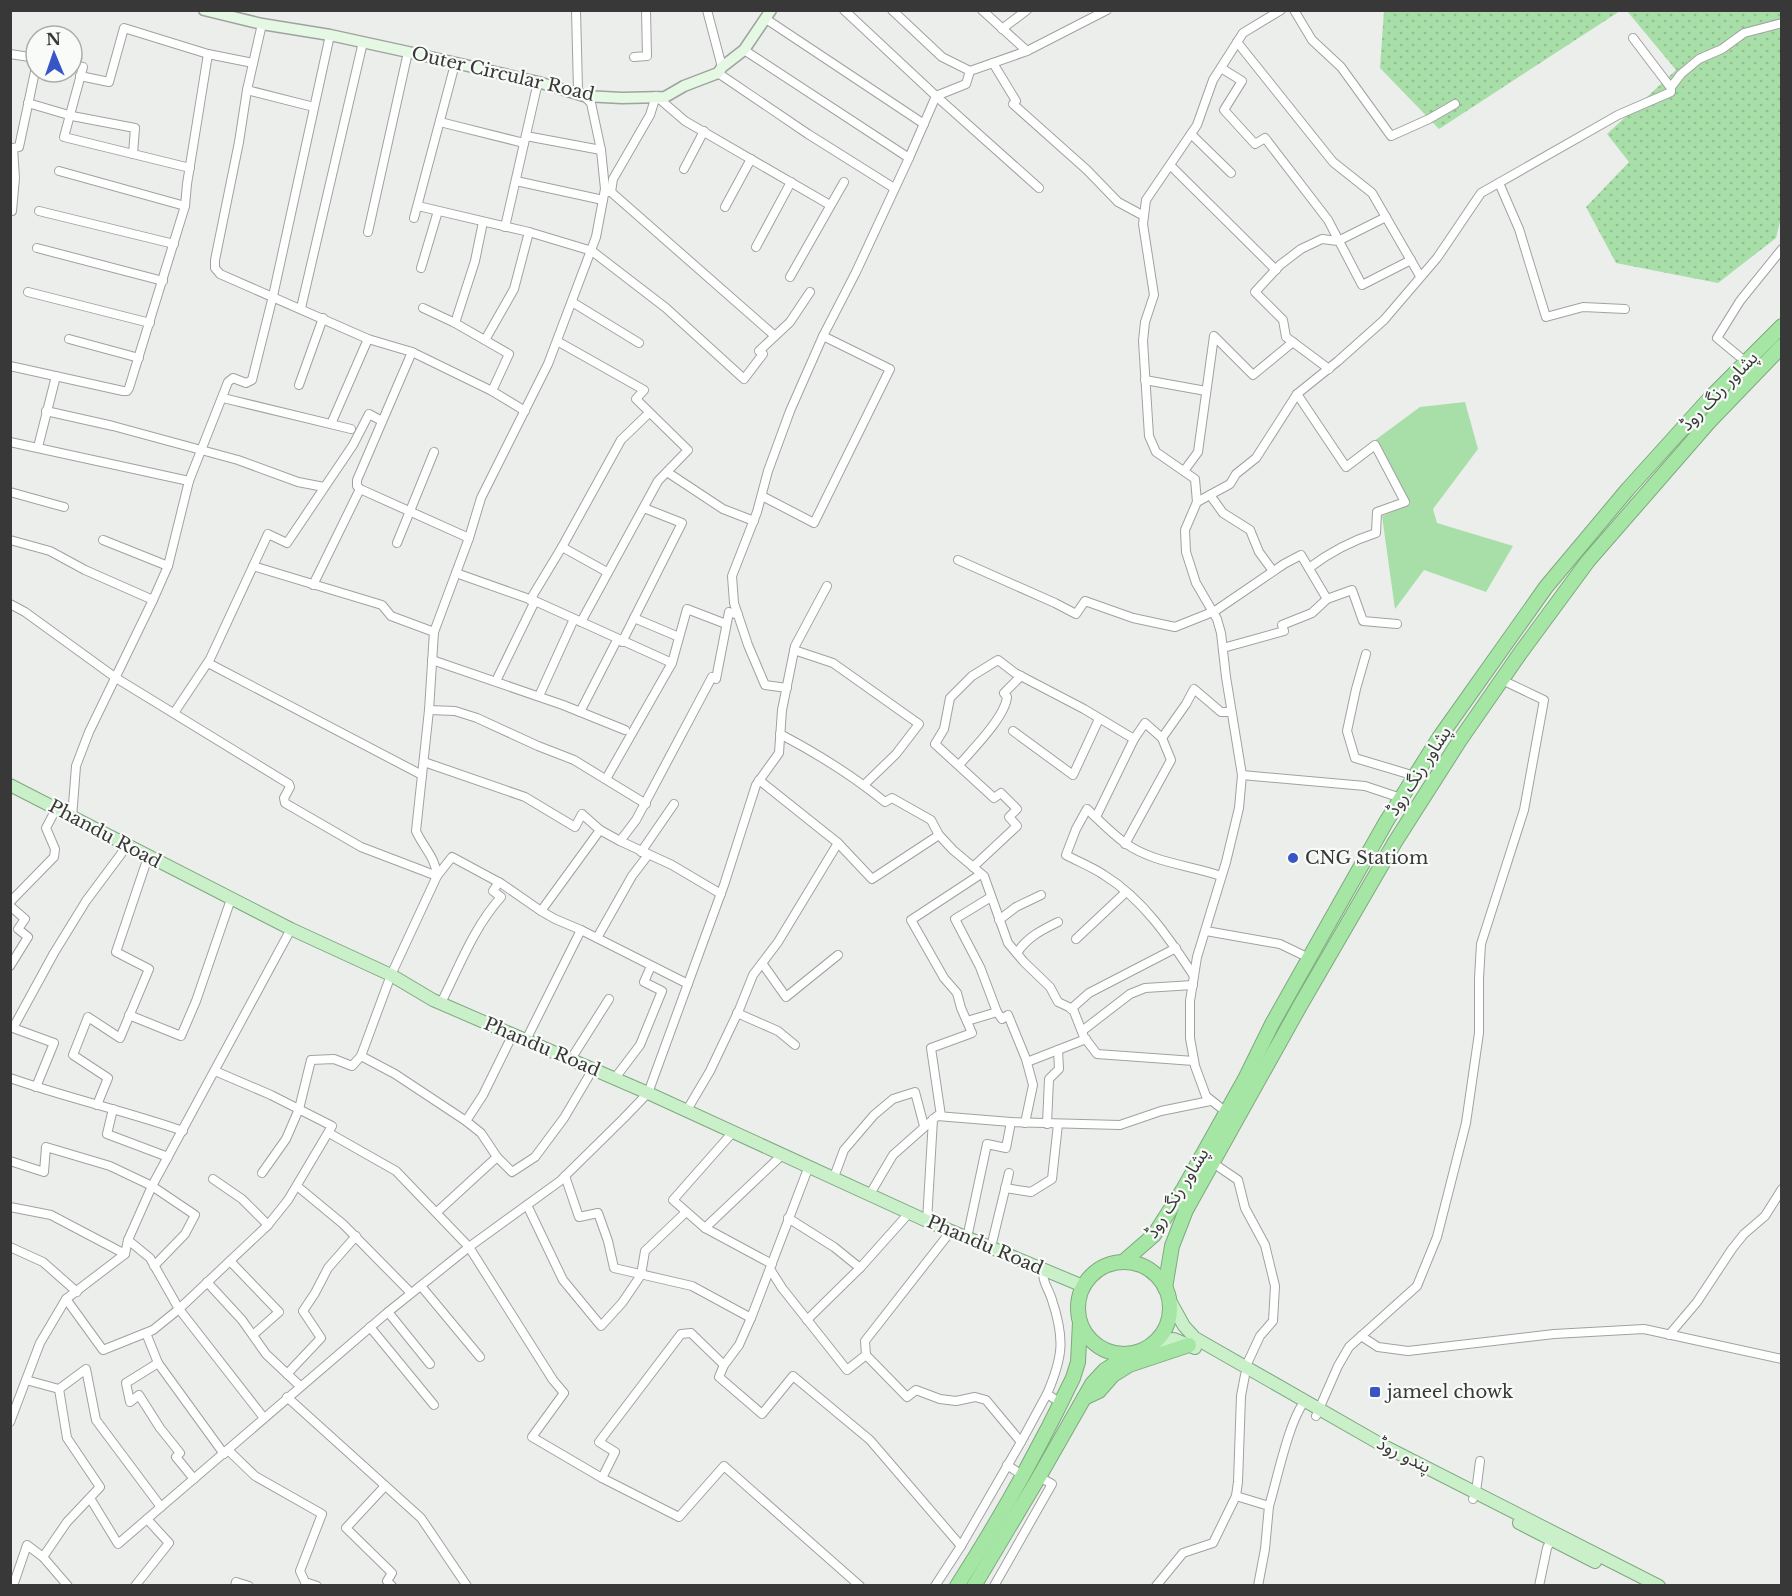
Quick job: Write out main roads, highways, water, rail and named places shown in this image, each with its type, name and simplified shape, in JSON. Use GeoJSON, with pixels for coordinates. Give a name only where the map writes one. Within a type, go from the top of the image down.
{"type":"FeatureCollection","features":[{"type":"Feature","properties":{"kind":"highway","name":"پشاور رنگ روڈ"},"geometry":{"type":"LineString","coordinates":[[1123,1262],[1158,1230],[1184,1188],[1309,958],[1401,798],[1439,738],[1546,587],[1628,489],[1711,397],[1782,327]]}},
{"type":"Feature","properties":{"kind":"highway","name":"پشاور رنگ روڈ"},"geometry":{"type":"LineString","coordinates":[[1167,1294],[1170,1257],[1178,1228],[1278,1044],[1395,842],[1442,768],[1588,561],[1709,422],[1782,346]]}},
{"type":"Feature","properties":{"kind":"highway"},"geometry":{"type":"LineString","coordinates":[[957,1586],[1022,1475],[1076,1369],[1080,1322],[1078,1303],[1083,1286],[1100,1269],[1123,1262],[1145,1267],[1155,1274],[1167,1294],[1168,1323],[1155,1342],[1139,1352],[1121,1354],[1103,1350],[1088,1338],[1080,1322]]}},
{"type":"Feature","properties":{"kind":"highway"},"geometry":{"type":"LineString","coordinates":[[1084,1398],[1099,1391],[1113,1375],[1129,1365],[1189,1345]]}},
{"type":"Feature","properties":{"kind":"highway"},"geometry":{"type":"LineString","coordinates":[[974,1586],[1092,1384],[1105,1370],[1131,1354]]}},
{"type":"Feature","properties":{"kind":"main road","name":"Outer Circular Road"},"geometry":{"type":"LineString","coordinates":[[204,10],[262,24],[330,35],[408,52],[538,82],[584,96],[622,99],[665,97],[720,70],[744,50],[768,14]]}},
{"type":"Feature","properties":{"kind":"main road","name":"Phandu Road"},"geometry":{"type":"LineString","coordinates":[[10,785],[291,929],[391,975],[441,1003],[687,1110],[927,1221],[1083,1286]]}},
{"type":"Feature","properties":{"kind":"main road","name":"پندو روڈ"},"geometry":{"type":"LineString","coordinates":[[1167,1294],[1192,1336],[1245,1371],[1318,1413],[1382,1444],[1474,1496],[1659,1586]]}},
{"type":"Feature","properties":{"kind":"main road","name":"پندو روڈ"},"geometry":{"type":"LineString","coordinates":[[1155,1342],[1174,1339],[1245,1371]]}},
{"type":"Feature","properties":{"kind":"main road","name":"پندو روڈ"},"geometry":{"type":"LineString","coordinates":[[1553,1536],[1641,1586]]}},
{"type":"Feature","properties":{"kind":"place","name":"CNG Statiom"},"geometry":{"type":"Point","coordinates":[1293,858]}},
{"type":"Feature","properties":{"kind":"place","name":"jameel chowk"},"geometry":{"type":"Point","coordinates":[1375,1392]}}]}
